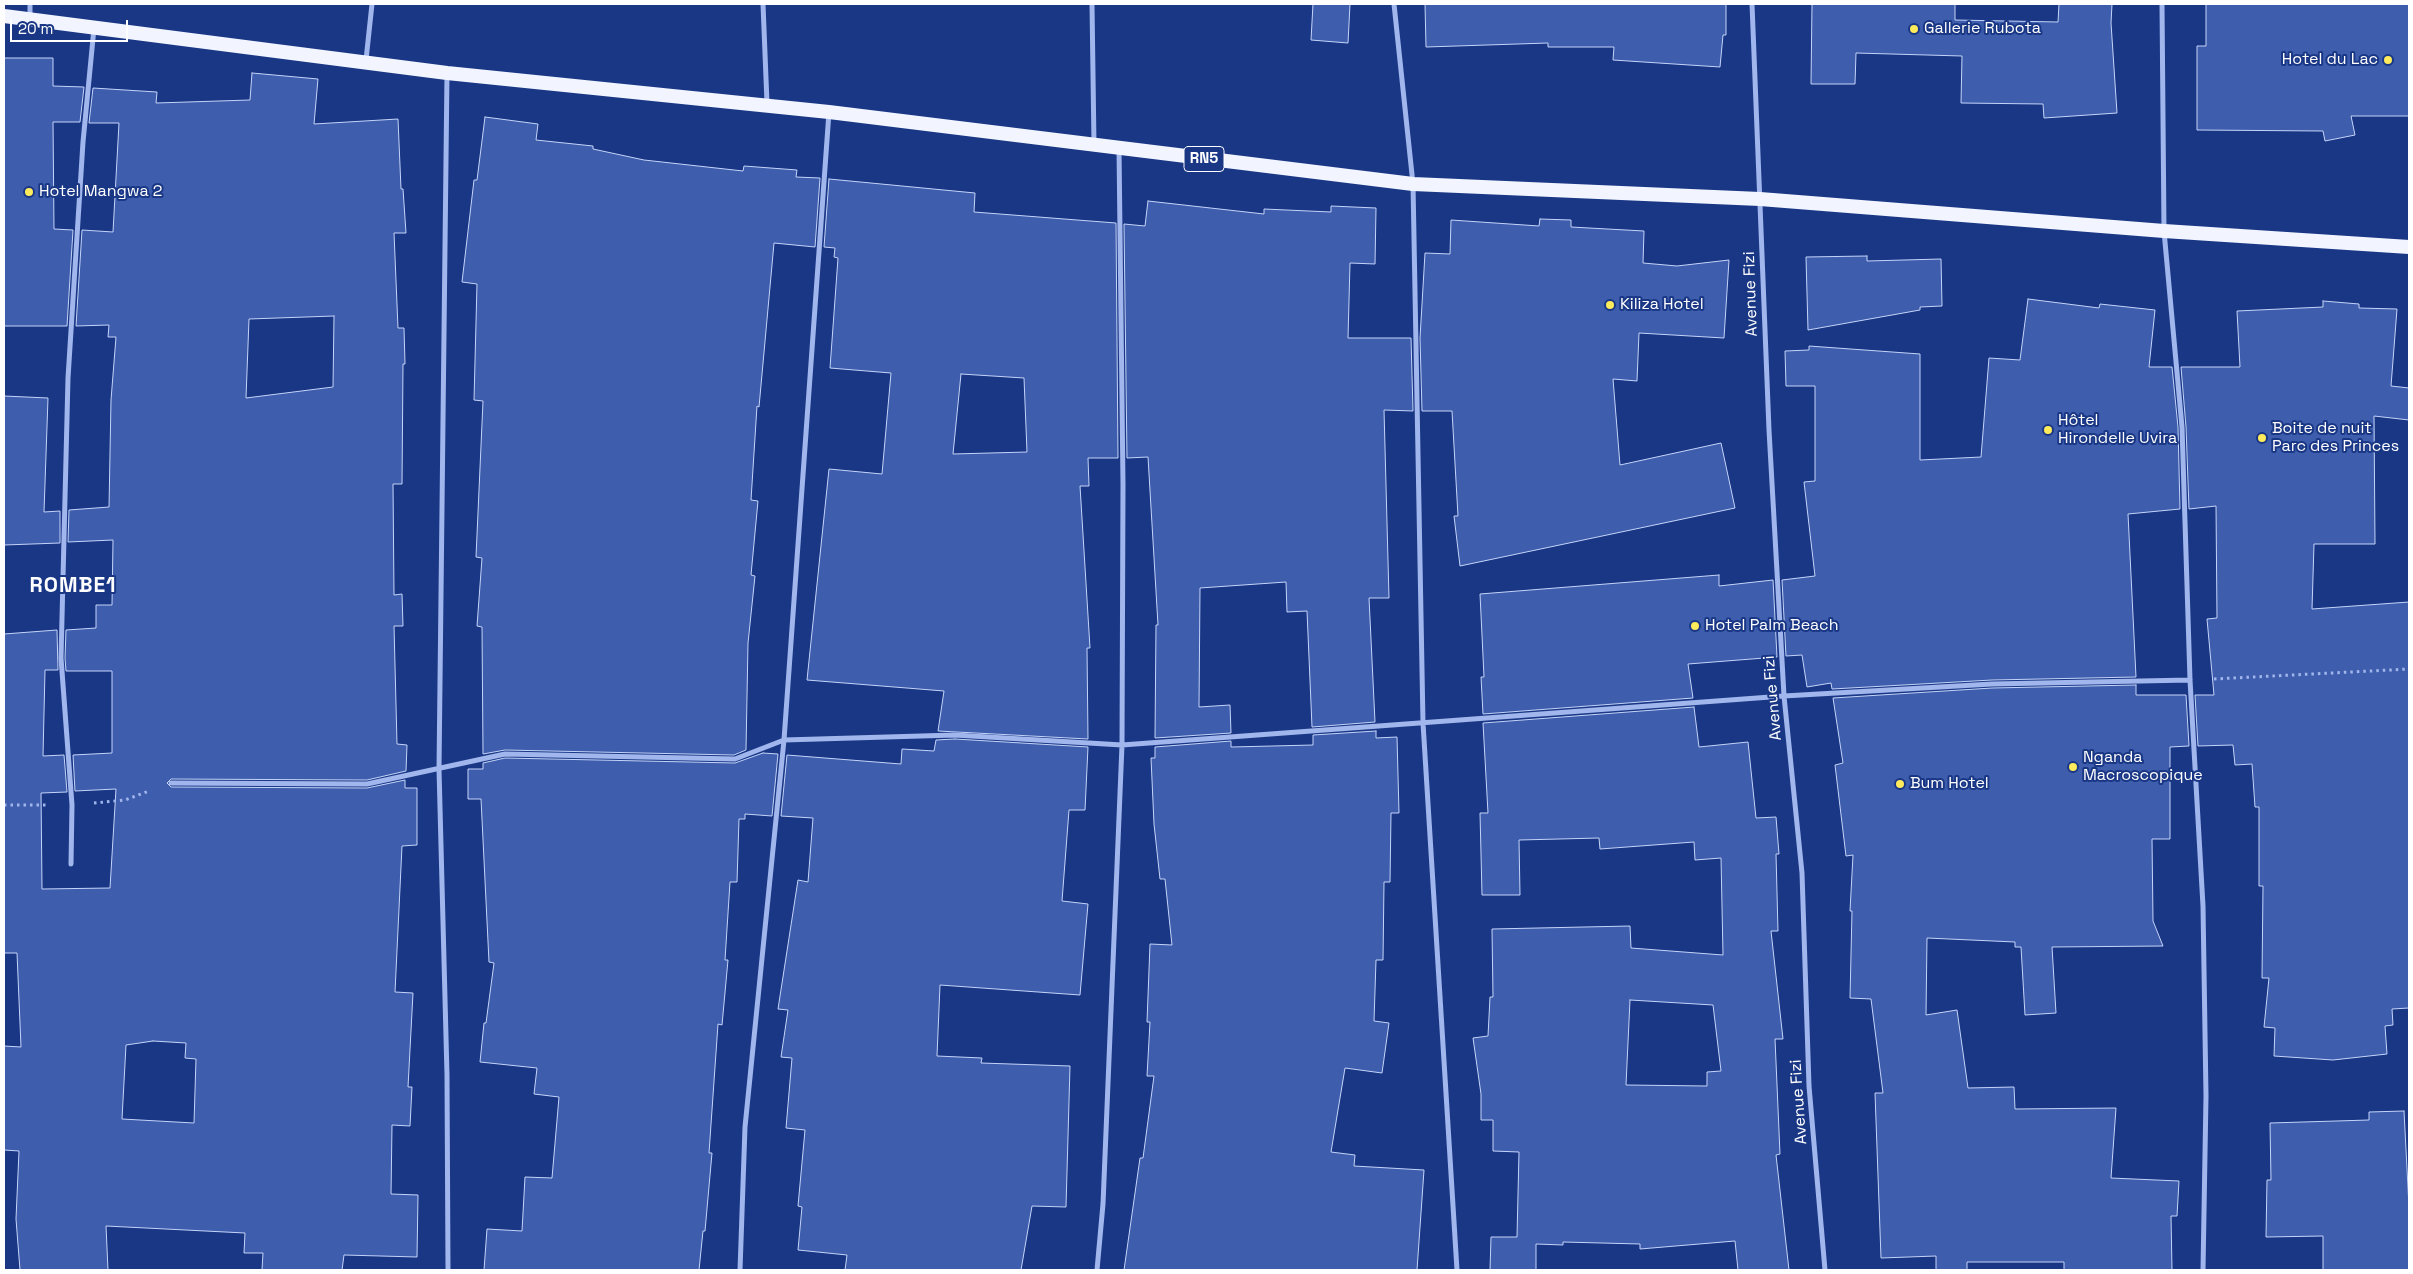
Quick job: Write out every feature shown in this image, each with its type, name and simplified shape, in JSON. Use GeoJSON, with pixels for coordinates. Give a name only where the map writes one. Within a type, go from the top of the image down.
{"type":"FeatureCollection","features":[{"type":"Feature","properties":{"kind":"highway","name":"RN5"},"geometry":{"type":"LineString","coordinates":[[4,16],[447,73],[829,112],[1413,184],[1760,199],[2164,231],[2409,247]]}},
{"type":"Feature","properties":{"kind":"street"},"geometry":{"type":"LineString","coordinates":[[30,4],[30,19]]}},
{"type":"Feature","properties":{"kind":"street"},"geometry":{"type":"LineString","coordinates":[[366,62],[372,4]]}},
{"type":"Feature","properties":{"kind":"street"},"geometry":{"type":"LineString","coordinates":[[763,4],[768,106]]}},
{"type":"Feature","properties":{"kind":"street"},"geometry":{"type":"LineString","coordinates":[[1092,4],[1094,145]]}},
{"type":"Feature","properties":{"kind":"street"},"geometry":{"type":"LineString","coordinates":[[1394,4],[1413,184],[1423,723],[1457,1270]]}},
{"type":"Feature","properties":{"kind":"street","name":"Avenue Fizi"},"geometry":{"type":"LineString","coordinates":[[1752,4],[1768,430],[1784,696],[1802,872],[1809,1086],[1825,1270]]}},
{"type":"Feature","properties":{"kind":"street"},"geometry":{"type":"LineString","coordinates":[[2162,4],[2164,231],[2182,427],[2190,680],[2203,906],[2206,1096],[2203,1270]]}},
{"type":"Feature","properties":{"kind":"street"},"geometry":{"type":"LineString","coordinates":[[71,864],[72,805],[61,658],[68,378],[83,142],[94,27]]}},
{"type":"Feature","properties":{"kind":"street"},"geometry":{"type":"LineString","coordinates":[[447,73],[439,769],[447,1075],[448,1270]]}},
{"type":"Feature","properties":{"kind":"street"},"geometry":{"type":"LineString","coordinates":[[740,1270],[745,1127],[784,740],[829,112]]}},
{"type":"Feature","properties":{"kind":"street"},"geometry":{"type":"LineString","coordinates":[[1097,1270],[1103,1204],[1122,745],[1123,484],[1119,147]]}},
{"type":"Feature","properties":{"kind":"street"},"geometry":{"type":"LineString","coordinates":[[171,782],[367,784],[504,754],[735,759],[784,740],[955,735],[1122,745],[1784,696],[1992,684],[2190,680]]}},
{"type":"Feature","properties":{"kind":"path"},"geometry":{"type":"LineString","coordinates":[[2190,680],[2409,669]]}},
{"type":"Feature","properties":{"kind":"building"},"geometry":{"type":"Polygon","coordinates":[[[1313,4],[1350,4],[1348,43],[1311,40],[1313,4]]]}},
{"type":"Feature","properties":{"kind":"building"},"geometry":{"type":"Polygon","coordinates":[[[1425,4],[1726,4],[1726,35],[1723,35],[1720,67],[1613,60],[1614,47],[1548,47],[1548,43],[1426,47],[1425,4]]]}},
{"type":"Feature","properties":{"kind":"building"},"geometry":{"type":"Polygon","coordinates":[[[1812,4],[1955,4],[1955,20],[2058,22],[2059,4],[2112,4],[2111,23],[2117,113],[2044,118],[2043,104],[1961,103],[1962,56],[1856,53],[1855,84],[1811,84],[1812,4]]]}},
{"type":"Feature","properties":{"kind":"building"},"geometry":{"type":"Polygon","coordinates":[[[2206,4],[2409,4],[2409,116],[2351,116],[2355,135],[2325,141],[2323,131],[2197,130],[2197,46],[2206,46],[2206,4]]]}},
{"type":"Feature","properties":{"kind":"building","name":"Hotel Mangwa 2"},"geometry":{"type":"Polygon","coordinates":[[[4,58],[53,58],[53,86],[84,87],[80,122],[53,122],[54,229],[73,230],[67,326],[4,326],[4,58]]]}},
{"type":"Feature","properties":{"kind":"building"},"geometry":{"type":"Polygon","coordinates":[[[252,73],[318,79],[314,124],[398,119],[401,189],[403,189],[406,233],[394,233],[398,328],[404,328],[405,364],[403,364],[402,484],[393,484],[394,595],[402,594],[403,626],[394,626],[397,744],[407,745],[406,771],[367,780],[171,779],[167,783],[171,787],[367,788],[405,780],[405,788],[417,788],[417,845],[402,846],[395,992],[413,993],[408,1087],[412,1087],[410,1126],[392,1125],[391,1194],[418,1195],[417,1257],[344,1255],[342,1270],[262,1270],[263,1253],[244,1253],[245,1233],[106,1226],[108,1270],[20,1270],[16,1219],[19,1151],[4,1150],[4,1046],[21,1047],[17,953],[4,953],[4,634],[57,630],[58,670],[45,670],[43,756],[64,755],[67,792],[41,793],[42,889],[110,888],[116,789],[75,791],[73,755],[112,753],[112,671],[66,671],[65,658],[66,630],[96,628],[96,605],[112,605],[113,540],[68,542],[69,510],[109,507],[111,400],[116,337],[108,337],[109,325],[76,326],[82,230],[113,232],[119,123],[89,123],[93,88],[157,92],[156,103],[250,100],[252,73]],[[334,316],[249,319],[246,398],[333,387],[334,316]],[[153,1041],[126,1045],[122,1119],[194,1123],[196,1059],[185,1058],[186,1043],[153,1041]]]}},
{"type":"Feature","properties":{"kind":"building"},"geometry":{"type":"Polygon","coordinates":[[[485,117],[538,124],[536,140],[593,146],[593,149],[644,160],[743,171],[744,166],[797,170],[796,177],[820,178],[815,247],[774,243],[759,407],[757,406],[751,500],[758,501],[751,575],[755,576],[748,643],[746,750],[734,755],[505,750],[483,754],[482,627],[477,626],[482,558],[476,557],[483,401],[474,400],[477,284],[462,282],[474,180],[477,180],[485,117]]]}},
{"type":"Feature","properties":{"kind":"building"},"geometry":{"type":"Polygon","coordinates":[[[829,179],[975,193],[974,212],[1116,223],[1118,458],[1088,458],[1089,486],[1080,486],[1090,648],[1087,648],[1088,739],[938,731],[944,691],[807,680],[829,469],[882,474],[891,373],[830,368],[838,258],[834,257],[835,248],[824,247],[829,179]],[[961,374],[953,454],[1027,452],[1024,378],[961,374]]]}},
{"type":"Feature","properties":{"kind":"building"},"geometry":{"type":"Polygon","coordinates":[[[1148,201],[1264,214],[1264,209],[1331,212],[1331,206],[1376,208],[1375,264],[1350,263],[1348,338],[1411,338],[1413,411],[1384,410],[1389,598],[1369,598],[1375,722],[1312,727],[1307,611],[1287,612],[1286,582],[1200,588],[1199,707],[1230,705],[1231,733],[1155,738],[1156,625],[1158,625],[1148,457],[1127,458],[1124,224],[1145,226],[1148,201]]]}},
{"type":"Feature","properties":{"kind":"building"},"geometry":{"type":"Polygon","coordinates":[[[1540,219],[1571,220],[1571,227],[1644,231],[1643,263],[1677,266],[1729,260],[1724,338],[1639,333],[1637,381],[1613,379],[1620,465],[1721,443],[1735,508],[1460,566],[1454,516],[1458,516],[1452,411],[1422,411],[1420,338],[1425,253],[1450,254],[1451,220],[1539,226],[1540,219]]]}},
{"type":"Feature","properties":{"kind":"building"},"geometry":{"type":"Polygon","coordinates":[[[1867,256],[1867,261],[1941,259],[1942,306],[1920,307],[1920,310],[1808,330],[1806,257],[1867,256]]]}},
{"type":"Feature","properties":{"kind":"building"},"geometry":{"type":"Polygon","coordinates":[[[2028,299],[2099,308],[2100,304],[2155,310],[2149,367],[2172,367],[2178,427],[2180,509],[2128,514],[2136,677],[1992,680],[1832,689],[1831,683],[1807,687],[1802,655],[1786,656],[1782,580],[1815,576],[1804,482],[1815,481],[1815,386],[1786,386],[1785,351],[1809,350],[1809,346],[1920,354],[1920,460],[1981,457],[1989,358],[2020,360],[2028,299]]]}},
{"type":"Feature","properties":{"kind":"building"},"geometry":{"type":"Polygon","coordinates":[[[2323,301],[2359,304],[2359,308],[2397,309],[2391,386],[2409,388],[2409,420],[2374,416],[2375,544],[2314,544],[2312,609],[2409,602],[2409,1008],[2392,1009],[2393,1025],[2385,1026],[2387,1054],[2333,1060],[2274,1056],[2275,1028],[2264,1027],[2269,978],[2262,978],[2263,886],[2259,886],[2259,807],[2255,807],[2252,764],[2235,765],[2233,745],[2198,746],[2195,695],[2214,695],[2207,619],[2217,618],[2216,506],[2189,509],[2186,427],[2181,367],[2240,367],[2237,311],[2323,307],[2323,301]]]}},
{"type":"Feature","properties":{"kind":"building"},"geometry":{"type":"Polygon","coordinates":[[[4,396],[48,398],[44,512],[60,511],[60,543],[4,545],[4,396]]]}},
{"type":"Feature","properties":{"kind":"building"},"geometry":{"type":"Polygon","coordinates":[[[1719,575],[1719,586],[1773,580],[1777,657],[1688,664],[1693,698],[1483,714],[1481,677],[1484,677],[1480,594],[1719,575]]]}},
{"type":"Feature","properties":{"kind":"building"},"geometry":{"type":"Polygon","coordinates":[[[2136,685],[2136,695],[2186,695],[2189,746],[2170,747],[2170,839],[2152,839],[2153,921],[2163,946],[2052,947],[2056,1013],[2025,1015],[2021,947],[2015,947],[2015,942],[1927,938],[1926,1015],[1957,1010],[1968,1088],[2014,1087],[2015,1109],[2116,1108],[2111,1178],[2179,1181],[2177,1216],[2171,1216],[2172,1270],[2064,1270],[2064,1262],[1967,1262],[1967,1270],[1936,1270],[1936,1256],[1881,1258],[1875,1093],[1883,1093],[1871,999],[1850,998],[1852,911],[1850,911],[1853,855],[1846,856],[1835,765],[1843,763],[1833,698],[1992,688],[2136,685]]]}},
{"type":"Feature","properties":{"kind":"building"},"geometry":{"type":"Polygon","coordinates":[[[1694,707],[1699,747],[1748,742],[1756,818],[1776,817],[1779,854],[1776,854],[1778,931],[1771,931],[1783,1039],[1775,1039],[1780,1154],[1776,1155],[1789,1270],[1738,1270],[1735,1241],[1640,1249],[1640,1244],[1563,1242],[1563,1245],[1536,1244],[1536,1270],[1490,1270],[1491,1237],[1517,1237],[1519,1152],[1493,1151],[1493,1120],[1481,1120],[1481,1094],[1473,1038],[1488,1036],[1490,997],[1493,997],[1492,929],[1630,926],[1631,948],[1723,955],[1721,858],[1695,860],[1694,842],[1600,849],[1599,838],[1519,840],[1520,895],[1482,895],[1480,813],[1488,813],[1483,723],[1694,707]],[[1630,1000],[1626,1085],[1707,1086],[1707,1072],[1721,1071],[1713,1005],[1630,1000]]]}},
{"type":"Feature","properties":{"kind":"building"},"geometry":{"type":"Polygon","coordinates":[[[1376,731],[1376,738],[1397,737],[1399,813],[1391,813],[1390,882],[1384,882],[1383,960],[1376,960],[1374,1021],[1389,1023],[1382,1073],[1345,1068],[1331,1152],[1355,1155],[1354,1166],[1424,1170],[1417,1270],[1124,1270],[1140,1158],[1143,1158],[1154,1076],[1147,1076],[1150,1022],[1147,1022],[1150,944],[1172,945],[1165,879],[1160,879],[1154,824],[1151,758],[1155,758],[1155,747],[1231,741],[1231,747],[1313,745],[1313,735],[1376,731]]]}},
{"type":"Feature","properties":{"kind":"building"},"geometry":{"type":"Polygon","coordinates":[[[955,739],[1088,747],[1085,810],[1069,810],[1062,901],[1088,904],[1080,995],[940,985],[937,1056],[982,1058],[981,1063],[1070,1066],[1066,1207],[1032,1206],[1021,1270],[845,1270],[847,1255],[798,1250],[802,1207],[798,1206],[805,1130],[786,1128],[792,1058],[781,1057],[788,1010],[778,1009],[798,880],[808,882],[813,818],[781,816],[787,755],[901,764],[902,749],[934,751],[936,740],[955,739]]]}},
{"type":"Feature","properties":{"kind":"building"},"geometry":{"type":"Polygon","coordinates":[[[763,753],[778,754],[772,816],[745,814],[745,819],[739,819],[737,882],[730,882],[725,960],[728,960],[722,1025],[718,1024],[709,1153],[712,1153],[705,1231],[703,1231],[699,1270],[484,1270],[487,1229],[522,1231],[525,1177],[552,1178],[559,1097],[534,1094],[537,1068],[480,1062],[484,1023],[486,1023],[494,963],[489,962],[481,799],[468,799],[468,769],[483,769],[483,763],[505,758],[735,763],[763,753]]]}},
{"type":"Feature","properties":{"kind":"building"},"geometry":{"type":"Polygon","coordinates":[[[2404,1111],[2409,1207],[2409,1270],[2323,1270],[2323,1236],[2266,1237],[2267,1180],[2271,1180],[2270,1123],[2369,1120],[2369,1112],[2404,1111]]]}},
{"type":"Feature","properties":{"kind":"place","name":"Gallerie Rubota"},"geometry":{"type":"Point","coordinates":[1914,29]}},
{"type":"Feature","properties":{"kind":"place","name":"Hotel du Lac"},"geometry":{"type":"Point","coordinates":[2388,60]}},
{"type":"Feature","properties":{"kind":"place","name":"Hotel Mangwa 2"},"geometry":{"type":"Point","coordinates":[29,192]}},
{"type":"Feature","properties":{"kind":"place","name":"Kiliza Hotel"},"geometry":{"type":"Point","coordinates":[1610,305]}},
{"type":"Feature","properties":{"kind":"place","name":"Hôtel Hirondelle Uvira"},"geometry":{"type":"Point","coordinates":[2048,430]}},
{"type":"Feature","properties":{"kind":"place","name":"Boite de nuit Parc des Princes"},"geometry":{"type":"Point","coordinates":[2262,438]}},
{"type":"Feature","properties":{"kind":"place","name":"Hotel Palm Beach"},"geometry":{"type":"Point","coordinates":[1695,626]}},
{"type":"Feature","properties":{"kind":"place","name":"Nganda Macroscopique"},"geometry":{"type":"Point","coordinates":[2073,767]}},
{"type":"Feature","properties":{"kind":"place","name":"Bum Hotel"},"geometry":{"type":"Point","coordinates":[1900,784]}},
{"type":"Feature","properties":{"kind":"district","name":"ROMBE1"},"geometry":{"type":"Point","coordinates":[73,586]}}]}
